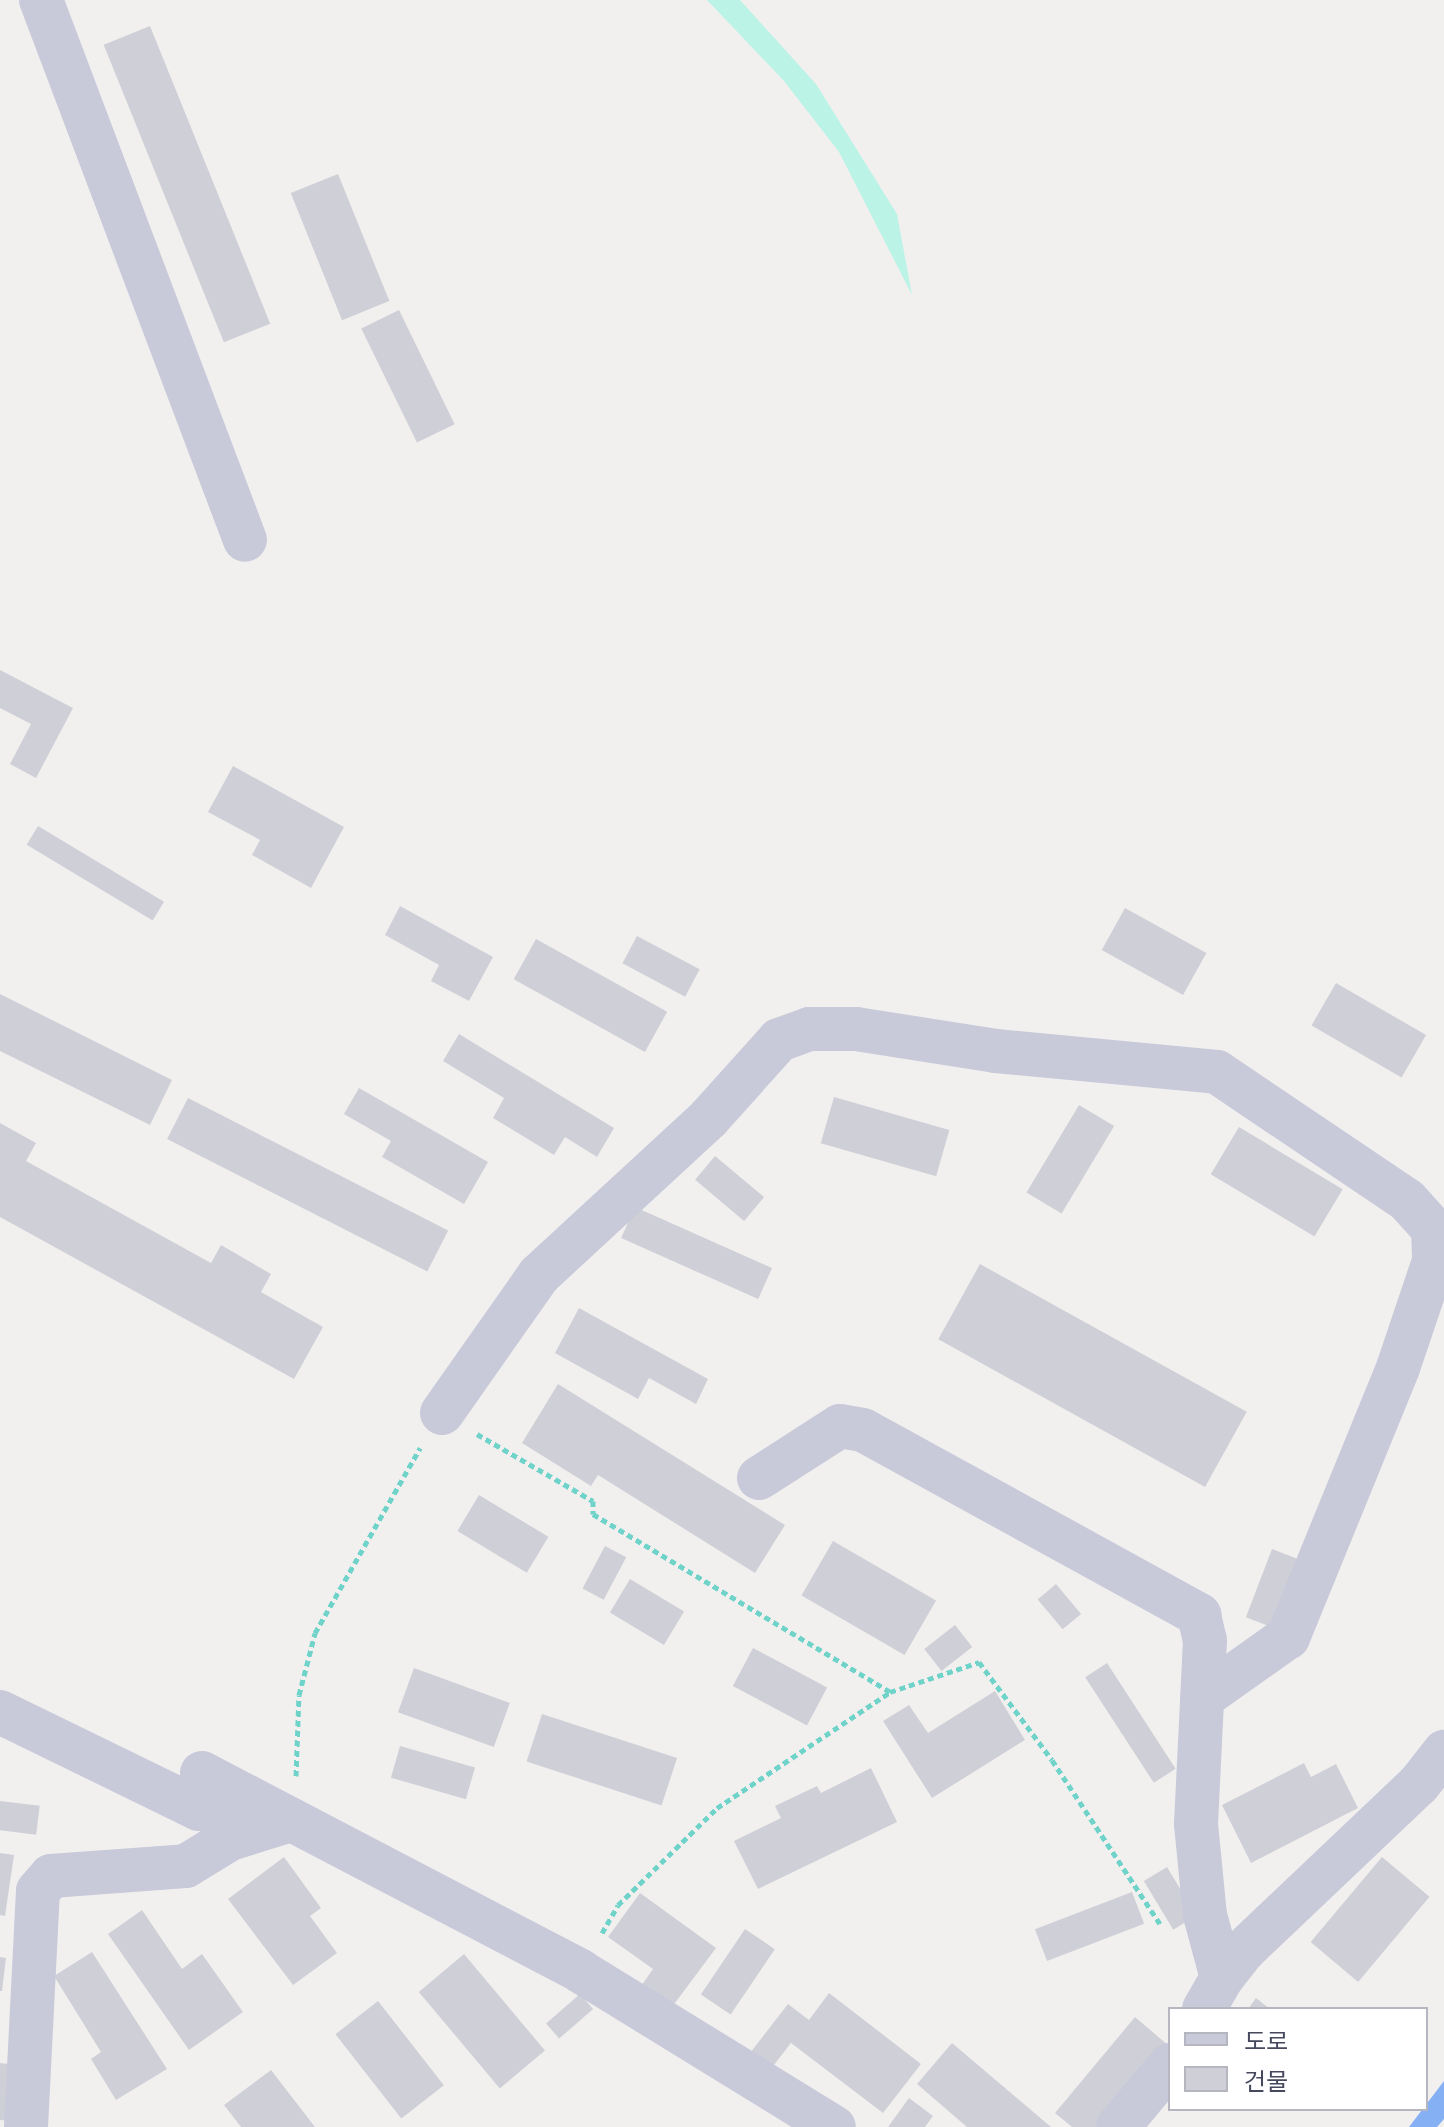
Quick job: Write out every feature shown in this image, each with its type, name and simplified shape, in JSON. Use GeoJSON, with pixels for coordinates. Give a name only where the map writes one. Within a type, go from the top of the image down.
{"type":"FeatureCollection","features":[{"type":"Feature","properties":{"kind":"street"},"geometry":{"type":"LineString","coordinates":[[41,0],[245,540]]}},
{"type":"Feature","properties":{"kind":"street"},"geometry":{"type":"LineString","coordinates":[[442,1413],[471,1367],[539,1275],[709,1118],[779,1040],[809,1029],[856,1029],[996,1051],[1217,1072],[1407,1200],[1433,1229],[1434,1261],[1398,1368],[1288,1637],[1202,1698]]}},
{"type":"Feature","properties":{"kind":"street"},"geometry":{"type":"LineString","coordinates":[[759,1478],[840,1426],[863,1430],[1199,1615],[1205,1640],[1196,1824],[1213,1993]]}},
{"type":"Feature","properties":{"kind":"street"},"geometry":{"type":"LineString","coordinates":[[0,1712],[199,1809],[291,1820]]}},
{"type":"Feature","properties":{"kind":"street"},"geometry":{"type":"LineString","coordinates":[[1213,1993],[1244,1950],[1419,1784],[1444,1752]]}},
{"type":"Feature","properties":{"kind":"street"},"geometry":{"type":"LineString","coordinates":[[202,1773],[580,1971],[834,2127]]}},
{"type":"Feature","properties":{"kind":"street"},"geometry":{"type":"LineString","coordinates":[[26,2127],[38,1891],[51,1876],[186,1866],[230,1839],[291,1820]]}},
{"type":"Feature","properties":{"kind":"street"},"geometry":{"type":"LineString","coordinates":[[1118,2127],[1168,2067]]}},
{"type":"Feature","properties":{"kind":"path"},"geometry":{"type":"LineString","coordinates":[[291,1820],[299,1695],[315,1633],[442,1413],[593,1501],[593,1514],[890,1692]]}},
{"type":"Feature","properties":{"kind":"path"},"geometry":{"type":"LineString","coordinates":[[580,1971],[618,1905],[717,1808],[890,1692],[979,1662],[1052,1760],[1170,1938]]}},
{"type":"Feature","properties":{"kind":"green space"},"geometry":{"type":"Polygon","coordinates":[[[707,0],[740,0],[816,84],[897,214],[912,295],[839,152],[784,81],[707,0]]]}},
{"type":"Feature","properties":{"kind":"water"},"geometry":{"type":"Polygon","coordinates":[[[1444,2081],[1444,2119],[1437,2127],[1409,2127],[1421,2111],[1428,2111],[1428,2102],[1444,2081]]]}},
{"type":"Feature","properties":{"kind":"building"},"geometry":{"type":"Polygon","coordinates":[[[150,26],[270,324],[224,342],[104,45],[150,26]]]}},
{"type":"Feature","properties":{"kind":"building"},"geometry":{"type":"Polygon","coordinates":[[[338,174],[389,301],[342,320],[291,193],[338,174]]]}},
{"type":"Feature","properties":{"kind":"building"},"geometry":{"type":"Polygon","coordinates":[[[399,310],[455,424],[417,443],[361,328],[399,310]]]}},
{"type":"Feature","properties":{"kind":"building"},"geometry":{"type":"Polygon","coordinates":[[[0,670],[73,708],[36,778],[10,764],[31,724],[0,708],[0,670]]]}},
{"type":"Feature","properties":{"kind":"building"},"geometry":{"type":"Polygon","coordinates":[[[233,766],[344,827],[311,888],[252,855],[260,840],[208,812],[233,766]]]}},
{"type":"Feature","properties":{"kind":"building"},"geometry":{"type":"Polygon","coordinates":[[[38,826],[164,902],[153,921],[27,845],[38,826]]]}},
{"type":"Feature","properties":{"kind":"building"},"geometry":{"type":"Polygon","coordinates":[[[400,906],[493,957],[469,1001],[431,981],[439,965],[385,935],[400,906]]]}},
{"type":"Feature","properties":{"kind":"building"},"geometry":{"type":"Polygon","coordinates":[[[1125,908],[1206,953],[1183,995],[1102,950],[1125,908]]]}},
{"type":"Feature","properties":{"kind":"building"},"geometry":{"type":"Polygon","coordinates":[[[637,936],[700,969],[685,997],[622,963],[637,936]]]}},
{"type":"Feature","properties":{"kind":"building"},"geometry":{"type":"Polygon","coordinates":[[[536,939],[667,1012],[645,1052],[514,979],[536,939]]]}},
{"type":"Feature","properties":{"kind":"building"},"geometry":{"type":"Polygon","coordinates":[[[1336,983],[1426,1035],[1402,1077],[1312,1025],[1336,983]]]}},
{"type":"Feature","properties":{"kind":"building"},"geometry":{"type":"Polygon","coordinates":[[[0,994],[172,1080],[150,1125],[0,1051],[0,994]]]}},
{"type":"Feature","properties":{"kind":"building"},"geometry":{"type":"Polygon","coordinates":[[[459,1034],[614,1128],[597,1157],[565,1137],[554,1155],[493,1118],[504,1098],[443,1061],[459,1034]]]}},
{"type":"Feature","properties":{"kind":"building"},"geometry":{"type":"Polygon","coordinates":[[[359,1088],[488,1162],[464,1204],[382,1157],[391,1141],[344,1114],[359,1088]]]}},
{"type":"Feature","properties":{"kind":"building"},"geometry":{"type":"Polygon","coordinates":[[[834,1097],[949,1130],[936,1176],[821,1143],[834,1097]]]}},
{"type":"Feature","properties":{"kind":"building"},"geometry":{"type":"Polygon","coordinates":[[[188,1098],[448,1231],[427,1272],[167,1139],[188,1098]]]}},
{"type":"Feature","properties":{"kind":"building"},"geometry":{"type":"Polygon","coordinates":[[[1079,1105],[1114,1126],[1062,1214],[1026,1192],[1079,1105]]]}},
{"type":"Feature","properties":{"kind":"building"},"geometry":{"type":"Polygon","coordinates":[[[0,1123],[36,1143],[26,1161],[211,1263],[221,1245],[271,1274],[261,1292],[323,1327],[294,1379],[0,1217],[0,1123]]]}},
{"type":"Feature","properties":{"kind":"building"},"geometry":{"type":"Polygon","coordinates":[[[1239,1127],[1343,1189],[1314,1236],[1211,1174],[1239,1127]]]}},
{"type":"Feature","properties":{"kind":"building"},"geometry":{"type":"Polygon","coordinates":[[[715,1156],[764,1197],[744,1221],[695,1180],[715,1156]]]}},
{"type":"Feature","properties":{"kind":"building"},"geometry":{"type":"Polygon","coordinates":[[[635,1207],[772,1268],[758,1299],[621,1238],[635,1207]]]}},
{"type":"Feature","properties":{"kind":"building"},"geometry":{"type":"Polygon","coordinates":[[[980,1264],[1247,1412],[1205,1487],[938,1339],[980,1264]]]}},
{"type":"Feature","properties":{"kind":"building"},"geometry":{"type":"Polygon","coordinates":[[[579,1308],[708,1379],[696,1404],[649,1378],[638,1399],[555,1353],[579,1308]]]}},
{"type":"Feature","properties":{"kind":"building"},"geometry":{"type":"Polygon","coordinates":[[[558,1384],[785,1525],[755,1573],[598,1475],[591,1486],[522,1443],[558,1384]]]}},
{"type":"Feature","properties":{"kind":"building"},"geometry":{"type":"Polygon","coordinates":[[[479,1495],[548,1537],[527,1573],[457,1531],[479,1495]]]}},
{"type":"Feature","properties":{"kind":"building"},"geometry":{"type":"Polygon","coordinates":[[[833,1541],[936,1600],[905,1655],[802,1596],[833,1541]]]}},
{"type":"Feature","properties":{"kind":"building"},"geometry":{"type":"Polygon","coordinates":[[[605,1546],[626,1557],[604,1600],[582,1588],[605,1546]]]}},
{"type":"Feature","properties":{"kind":"building"},"geometry":{"type":"Polygon","coordinates":[[[1272,1549],[1306,1562],[1279,1630],[1246,1617],[1272,1549]]]}},
{"type":"Feature","properties":{"kind":"building"},"geometry":{"type":"Polygon","coordinates":[[[630,1579],[684,1611],[664,1645],[610,1612],[630,1579]]]}},
{"type":"Feature","properties":{"kind":"building"},"geometry":{"type":"Polygon","coordinates":[[[1056,1584],[1081,1614],[1063,1629],[1038,1599],[1056,1584]]]}},
{"type":"Feature","properties":{"kind":"building"},"geometry":{"type":"Polygon","coordinates":[[[955,1625],[972,1647],[942,1671],[924,1649],[955,1625]]]}},
{"type":"Feature","properties":{"kind":"building"},"geometry":{"type":"Polygon","coordinates":[[[753,1648],[827,1687],[807,1725],[733,1686],[753,1648]]]}},
{"type":"Feature","properties":{"kind":"building"},"geometry":{"type":"Polygon","coordinates":[[[1107,1663],[1176,1769],[1154,1783],[1085,1677],[1107,1663]]]}},
{"type":"Feature","properties":{"kind":"building"},"geometry":{"type":"Polygon","coordinates":[[[414,1668],[510,1703],[494,1747],[398,1712],[414,1668]]]}},
{"type":"Feature","properties":{"kind":"building"},"geometry":{"type":"Polygon","coordinates":[[[995,1691],[1025,1740],[932,1798],[883,1721],[909,1705],[928,1733],[995,1691]]]}},
{"type":"Feature","properties":{"kind":"building"},"geometry":{"type":"Polygon","coordinates":[[[542,1714],[677,1758],[662,1805],[527,1762],[542,1714]]]}},
{"type":"Feature","properties":{"kind":"building"},"geometry":{"type":"Polygon","coordinates":[[[400,1746],[475,1767],[466,1799],[391,1778],[400,1746]]]}},
{"type":"Feature","properties":{"kind":"building"},"geometry":{"type":"Polygon","coordinates":[[[1304,1763],[1311,1777],[1336,1764],[1358,1808],[1251,1863],[1222,1805],[1304,1763]]]}},
{"type":"Feature","properties":{"kind":"building"},"geometry":{"type":"Polygon","coordinates":[[[871,1768],[897,1822],[758,1889],[734,1841],[781,1818],[775,1806],[817,1786],[821,1793],[871,1768]]]}},
{"type":"Feature","properties":{"kind":"building"},"geometry":{"type":"Polygon","coordinates":[[[0,1801],[40,1806],[36,1835],[0,1830],[0,1801]]]}},
{"type":"Feature","properties":{"kind":"building"},"geometry":{"type":"Polygon","coordinates":[[[0,1853],[14,1855],[5,1916],[0,1915],[0,1853]]]}},
{"type":"Feature","properties":{"kind":"building"},"geometry":{"type":"Polygon","coordinates":[[[284,1857],[321,1908],[310,1916],[337,1953],[293,1985],[228,1899],[284,1857]]]}},
{"type":"Feature","properties":{"kind":"building"},"geometry":{"type":"Polygon","coordinates":[[[1382,1857],[1429,1897],[1358,1982],[1311,1942],[1382,1857]]]}},
{"type":"Feature","properties":{"kind":"building"},"geometry":{"type":"Polygon","coordinates":[[[1167,1867],[1196,1916],[1173,1930],[1144,1881],[1167,1867]]]}},
{"type":"Feature","properties":{"kind":"building"},"geometry":{"type":"Polygon","coordinates":[[[1132,1892],[1144,1924],[1047,1961],[1035,1929],[1132,1892]]]}},
{"type":"Feature","properties":{"kind":"building"},"geometry":{"type":"Polygon","coordinates":[[[640,1893],[716,1948],[669,2011],[639,1989],[653,1969],[608,1937],[640,1893]]]}},
{"type":"Feature","properties":{"kind":"building"},"geometry":{"type":"Polygon","coordinates":[[[142,1910],[182,1969],[202,1954],[243,2012],[189,2050],[108,1934],[142,1910]]]}},
{"type":"Feature","properties":{"kind":"building"},"geometry":{"type":"Polygon","coordinates":[[[745,1929],[775,1949],[731,2015],[701,1994],[745,1929]]]}},
{"type":"Feature","properties":{"kind":"building"},"geometry":{"type":"Polygon","coordinates":[[[92,1952],[167,2069],[116,2100],[91,2059],[101,2052],[54,1976],[92,1952]]]}},
{"type":"Feature","properties":{"kind":"building"},"geometry":{"type":"Polygon","coordinates":[[[464,1954],[545,2051],[500,2088],[419,1992],[464,1954]]]}},
{"type":"Feature","properties":{"kind":"building"},"geometry":{"type":"Polygon","coordinates":[[[0,1957],[6,1958],[2,1991],[0,1991],[0,1957]]]}},
{"type":"Feature","properties":{"kind":"building"},"geometry":{"type":"Polygon","coordinates":[[[829,1993],[921,2064],[883,2113],[791,2043],[770,2070],[750,2053],[788,2004],[809,2020],[829,1993]]]}},
{"type":"Feature","properties":{"kind":"building"},"geometry":{"type":"Polygon","coordinates":[[[580,1994],[593,2009],[559,2039],[546,2024],[580,1994]]]}},
{"type":"Feature","properties":{"kind":"building"},"geometry":{"type":"Polygon","coordinates":[[[1256,1998],[1267,2007],[1249,2007],[1256,1998]]]}},
{"type":"Feature","properties":{"kind":"building"},"geometry":{"type":"Polygon","coordinates":[[[378,2001],[444,2085],[401,2119],[335,2034],[378,2001]]]}},
{"type":"Feature","properties":{"kind":"building"},"geometry":{"type":"Polygon","coordinates":[[[1135,2017],[1168,2045],[1101,2127],[1072,2127],[1055,2113],[1135,2017]]]}},
{"type":"Feature","properties":{"kind":"building"},"geometry":{"type":"Polygon","coordinates":[[[952,2043],[1051,2127],[967,2127],[917,2084],[952,2043]]]}},
{"type":"Feature","properties":{"kind":"building"},"geometry":{"type":"Polygon","coordinates":[[[0,2063],[17,2065],[12,2121],[0,2120],[0,2063]]]}},
{"type":"Feature","properties":{"kind":"building"},"geometry":{"type":"Polygon","coordinates":[[[271,2070],[315,2127],[241,2127],[224,2105],[271,2070]]]}},
{"type":"Feature","properties":{"kind":"building"},"geometry":{"type":"Polygon","coordinates":[[[909,2098],[933,2116],[925,2127],[888,2127],[909,2098]]]}}]}
